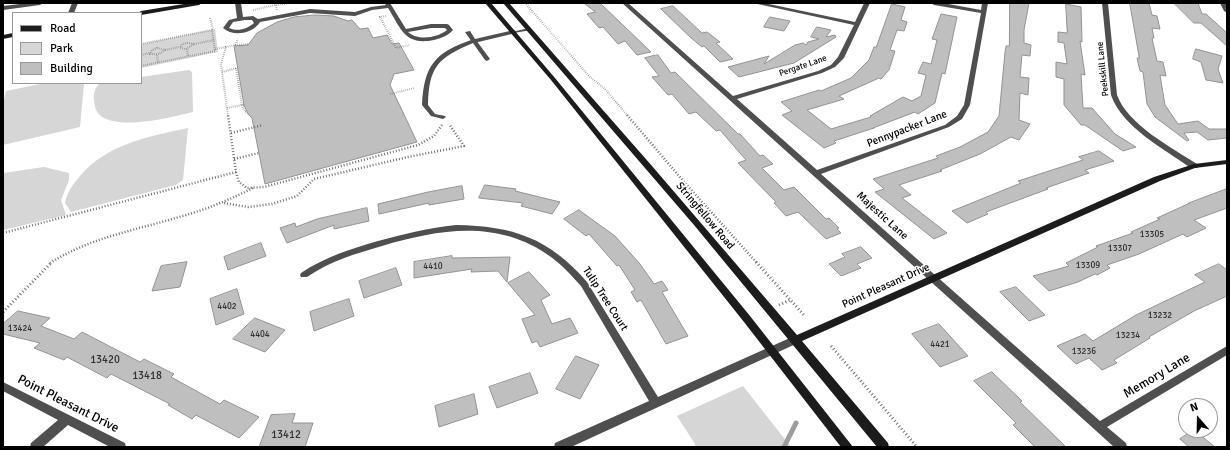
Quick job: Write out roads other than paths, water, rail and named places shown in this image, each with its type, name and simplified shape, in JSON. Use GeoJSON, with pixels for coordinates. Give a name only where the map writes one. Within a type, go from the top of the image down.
{"type":"FeatureCollection","features":[{"type":"Feature","properties":{"kind":"main road"},"geometry":{"type":"LineString","coordinates":[[142,13],[199,3]]}},
{"type":"Feature","properties":{"kind":"main road"},"geometry":{"type":"LineString","coordinates":[[488,3],[553,79],[848,447]]}},
{"type":"Feature","properties":{"kind":"main road","name":"Stringfellow Road"},"geometry":{"type":"LineString","coordinates":[[506,3],[795,340],[884,447]]}},
{"type":"Feature","properties":{"kind":"main road","name":"Point Pleasant Drive"},"geometry":{"type":"LineString","coordinates":[[795,340],[1157,179],[1194,166],[1227,162]]}},
{"type":"Feature","properties":{"kind":"street"},"geometry":{"type":"LineString","coordinates":[[3,8],[40,3]]}},
{"type":"Feature","properties":{"kind":"street"},"geometry":{"type":"LineString","coordinates":[[238,3],[240,18]]}},
{"type":"Feature","properties":{"kind":"street","name":"Majestic Lane"},"geometry":{"type":"LineString","coordinates":[[625,3],[1122,447]]}},
{"type":"Feature","properties":{"kind":"street"},"geometry":{"type":"LineString","coordinates":[[756,3],[856,24]]}},
{"type":"Feature","properties":{"kind":"street","name":"Pergate Lane"},"geometry":{"type":"LineString","coordinates":[[733,98],[820,72],[833,66],[841,58],[867,3]]}},
{"type":"Feature","properties":{"kind":"street"},"geometry":{"type":"LineString","coordinates":[[934,3],[983,12]]}},
{"type":"Feature","properties":{"kind":"street","name":"Pennypacker Lane"},"geometry":{"type":"LineString","coordinates":[[816,173],[947,126],[959,119],[964,113],[967,105],[985,3]]}},
{"type":"Feature","properties":{"kind":"street","name":"Peekskill Lane"},"geometry":{"type":"LineString","coordinates":[[1105,3],[1114,94],[1118,105],[1140,129],[1194,166]]}},
{"type":"Feature","properties":{"kind":"street"},"geometry":{"type":"LineString","coordinates":[[1223,3],[1227,11]]}},
{"type":"Feature","properties":{"kind":"street"},"geometry":{"type":"LineString","coordinates":[[257,21],[255,25],[244,30],[234,31],[226,28],[228,23],[240,18],[249,18],[257,21],[310,11],[355,14],[388,4],[404,31],[407,36],[422,40],[444,35],[450,30],[447,26],[439,25],[404,31]]}},
{"type":"Feature","properties":{"kind":"street"},"geometry":{"type":"LineString","coordinates":[[468,32],[474,41],[514,32]]}},
{"type":"Feature","properties":{"kind":"street","name":"Tulip Tree Court"},"geometry":{"type":"LineString","coordinates":[[304,275],[317,265],[336,256],[424,231],[448,228],[471,228],[502,231],[521,237],[548,249],[574,271],[588,291],[656,403]]}},
{"type":"Feature","properties":{"kind":"street","name":"Point Pleasant Drive"},"geometry":{"type":"LineString","coordinates":[[559,447],[795,340]]}},
{"type":"Feature","properties":{"kind":"street","name":"Memory Lane"},"geometry":{"type":"LineString","coordinates":[[1100,426],[1227,350]]}},
{"type":"Feature","properties":{"kind":"street","name":"Point Pleasant Drive"},"geometry":{"type":"LineString","coordinates":[[3,386],[121,447]]}},
{"type":"Feature","properties":{"kind":"street"},"geometry":{"type":"LineString","coordinates":[[35,447],[67,419]]}},
{"type":"Feature","properties":{"kind":"lane"},"geometry":{"type":"LineString","coordinates":[[514,32],[529,29]]}},
{"type":"Feature","properties":{"kind":"lane"},"geometry":{"type":"LineString","coordinates":[[443,117],[433,115],[425,105],[425,92],[430,69],[434,63],[450,52],[474,41],[486,60]]}},
{"type":"Feature","properties":{"kind":"waterway"},"geometry":{"type":"LineString","coordinates":[[784,447],[796,423]]}}]}
